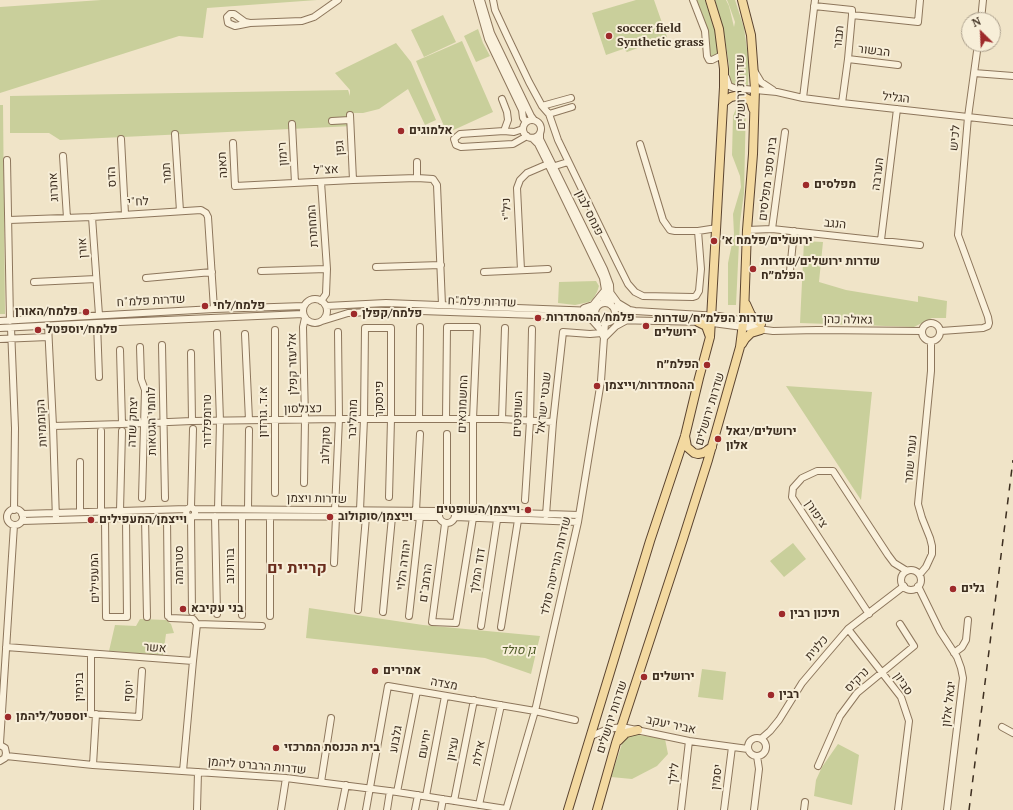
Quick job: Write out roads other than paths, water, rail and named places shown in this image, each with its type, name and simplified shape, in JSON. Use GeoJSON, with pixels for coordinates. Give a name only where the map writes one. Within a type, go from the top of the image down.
{"type":"FeatureCollection","features":[{"type":"Feature","properties":{"kind":"main road","name":"שדרות ירושלים"},"geometry":{"type":"LineString","coordinates":[[568,810],[650,541],[685,436],[710,337],[724,102],[724,69],[719,29],[710,0]]}},
{"type":"Feature","properties":{"kind":"main road","name":"שדרות ירושלים"},"geometry":{"type":"LineString","coordinates":[[597,810],[616,743],[712,448],[740,347],[745,301],[747,230],[755,90],[751,35],[742,0]]}},
{"type":"Feature","properties":{"kind":"main road"},"geometry":{"type":"LineString","coordinates":[[724,102],[731,97],[738,95],[745,97],[751,102],[754,112]]}},
{"type":"Feature","properties":{"kind":"main road"},"geometry":{"type":"LineString","coordinates":[[740,347],[748,336],[761,327],[751,315],[745,301]]}},
{"type":"Feature","properties":{"kind":"main road"},"geometry":{"type":"LineString","coordinates":[[698,322],[706,326],[710,337]]}},
{"type":"Feature","properties":{"kind":"main road"},"geometry":{"type":"LineString","coordinates":[[685,436],[687,447],[698,454],[712,448]]}},
{"type":"Feature","properties":{"kind":"main road"},"geometry":{"type":"LineString","coordinates":[[616,743],[626,733],[638,730]]}},
{"type":"Feature","properties":{"kind":"street"},"geometry":{"type":"LineString","coordinates":[[250,23],[310,19],[326,10],[338,0]]}},
{"type":"Feature","properties":{"kind":"street"},"geometry":{"type":"LineString","coordinates":[[477,0],[488,39],[522,110],[523,118],[526,122]]}},
{"type":"Feature","properties":{"kind":"street"},"geometry":{"type":"LineString","coordinates":[[481,0],[491,32],[531,116],[540,125],[540,133],[536,136],[529,137],[513,144],[461,147],[456,144],[454,139],[460,134],[504,131],[514,132],[523,129],[526,122]]}},
{"type":"Feature","properties":{"kind":"street"},"geometry":{"type":"LineString","coordinates":[[493,0],[504,31],[542,106],[549,114],[558,140],[568,162],[628,284],[635,292],[643,296],[696,296],[699,288],[701,269],[698,231]]}},
{"type":"Feature","properties":{"kind":"street"},"geometry":{"type":"LineString","coordinates":[[693,0],[705,31],[707,56],[709,60],[722,55]]}},
{"type":"Feature","properties":{"kind":"street"},"geometry":{"type":"LineString","coordinates":[[852,15],[918,22],[920,0]]}},
{"type":"Feature","properties":{"kind":"street"},"geometry":{"type":"LineString","coordinates":[[982,12],[983,0]]}},
{"type":"Feature","properties":{"kind":"street","name":"תבור"},"geometry":{"type":"LineString","coordinates":[[803,98],[815,3],[852,10],[848,59],[842,103]]}},
{"type":"Feature","properties":{"kind":"street","name":"לכיש"},"geometry":{"type":"LineString","coordinates":[[941,331],[983,328],[988,326],[989,322],[958,235],[968,117],[977,52]]}},
{"type":"Feature","properties":{"kind":"street","name":"הבשור"},"geometry":{"type":"LineString","coordinates":[[848,59],[898,65]]}},
{"type":"Feature","properties":{"kind":"street","name":"הגליל"},"geometry":{"type":"LineString","coordinates":[[724,69],[729,86],[734,88],[776,92],[803,98],[842,103],[1013,122]]}},
{"type":"Feature","properties":{"kind":"street","name":"הגליל"},"geometry":{"type":"LineString","coordinates":[[754,70],[764,85],[776,92]]}},
{"type":"Feature","properties":{"kind":"street"},"geometry":{"type":"LineString","coordinates":[[974,73],[1013,76]]}},
{"type":"Feature","properties":{"kind":"street"},"geometry":{"type":"LineString","coordinates":[[518,88],[529,82]]}},
{"type":"Feature","properties":{"kind":"street"},"geometry":{"type":"LineString","coordinates":[[542,106],[571,98]]}},
{"type":"Feature","properties":{"kind":"street"},"geometry":{"type":"LineString","coordinates":[[502,99],[508,112],[508,120],[504,131]]}},
{"type":"Feature","properties":{"kind":"street"},"geometry":{"type":"LineString","coordinates":[[549,114],[572,107]]}},
{"type":"Feature","properties":{"kind":"street","name":"הערבה"},"geometry":{"type":"LineString","coordinates":[[881,240],[897,109]]}},
{"type":"Feature","properties":{"kind":"street","name":"גפן"},"geometry":{"type":"LineString","coordinates":[[332,121],[350,117],[353,180]]}},
{"type":"Feature","properties":{"kind":"street"},"geometry":{"type":"LineString","coordinates":[[526,122],[534,120]]}},
{"type":"Feature","properties":{"kind":"street","name":"רימון"},"geometry":{"type":"LineString","coordinates":[[292,124],[295,183]]}},
{"type":"Feature","properties":{"kind":"street"},"geometry":{"type":"LineString","coordinates":[[523,129],[524,133],[529,137]]}},
{"type":"Feature","properties":{"kind":"street","name":"בית ספר מפלסים"},"geometry":{"type":"LineString","coordinates":[[772,228],[785,132]]}},
{"type":"Feature","properties":{"kind":"street","name":"פנחס לבון"},"geometry":{"type":"LineString","coordinates":[[540,133],[540,140],[603,278],[612,306]]}},
{"type":"Feature","properties":{"kind":"street","name":"תמר"},"geometry":{"type":"LineString","coordinates":[[176,134],[180,211]]}},
{"type":"Feature","properties":{"kind":"street","name":"פנחס לבון"},"geometry":{"type":"LineString","coordinates":[[529,137],[538,144],[551,165],[604,269],[610,285],[603,303]]}},
{"type":"Feature","properties":{"kind":"street","name":"הדס"},"geometry":{"type":"LineString","coordinates":[[120,139],[125,214]]}},
{"type":"Feature","properties":{"kind":"street","name":"תאנה"},"geometry":{"type":"LineString","coordinates":[[233,143],[235,186]]}},
{"type":"Feature","properties":{"kind":"street"},"geometry":{"type":"LineString","coordinates":[[640,144],[663,220],[670,230],[698,231],[717,228]]}},
{"type":"Feature","properties":{"kind":"street","name":"אתרוג"},"geometry":{"type":"LineString","coordinates":[[63,156],[66,218]]}},
{"type":"Feature","properties":{"kind":"street"},"geometry":{"type":"LineString","coordinates":[[7,160],[10,321]]}},
{"type":"Feature","properties":{"kind":"street"},"geometry":{"type":"LineString","coordinates":[[417,162],[418,178]]}},
{"type":"Feature","properties":{"kind":"street","name":"ניל\"י"},"geometry":{"type":"LineString","coordinates":[[521,270],[517,188],[520,180],[527,173],[551,165],[568,162]]}},
{"type":"Feature","properties":{"kind":"street","name":"אצ\"ל"},"geometry":{"type":"LineString","coordinates":[[235,186],[353,180],[433,179],[438,185],[442,305]]}},
{"type":"Feature","properties":{"kind":"street","name":"המחתרת"},"geometry":{"type":"LineString","coordinates":[[321,182],[327,269],[326,294],[323,304]]}},
{"type":"Feature","properties":{"kind":"street","name":"לח\"י"},"geometry":{"type":"LineString","coordinates":[[9,220],[92,217],[201,210],[206,213],[208,217],[214,309]]}},
{"type":"Feature","properties":{"kind":"street","name":"אורן"},"geometry":{"type":"LineString","coordinates":[[92,217],[99,315]]}},
{"type":"Feature","properties":{"kind":"street","name":"הנגב"},"geometry":{"type":"LineString","coordinates":[[747,230],[772,228],[920,245]]}},
{"type":"Feature","properties":{"kind":"street"},"geometry":{"type":"LineString","coordinates":[[790,271],[794,231]]}},
{"type":"Feature","properties":{"kind":"street"},"geometry":{"type":"LineString","coordinates":[[604,269],[617,262]]}},
{"type":"Feature","properties":{"kind":"street"},"geometry":{"type":"LineString","coordinates":[[376,267],[441,265]]}},
{"type":"Feature","properties":{"kind":"street"},"geometry":{"type":"LineString","coordinates":[[261,271],[327,269]]}},
{"type":"Feature","properties":{"kind":"street"},"geometry":{"type":"LineString","coordinates":[[484,272],[548,269]]}},
{"type":"Feature","properties":{"kind":"street"},"geometry":{"type":"LineString","coordinates":[[146,278],[212,272]]}},
{"type":"Feature","properties":{"kind":"street"},"geometry":{"type":"LineString","coordinates":[[34,282],[96,279]]}},
{"type":"Feature","properties":{"kind":"street"},"geometry":{"type":"LineString","coordinates":[[567,309],[583,308],[593,305],[608,291],[618,303],[625,308],[635,311]]}},
{"type":"Feature","properties":{"kind":"street"},"geometry":{"type":"LineString","coordinates":[[313,300],[323,304],[326,315],[322,321],[318,323],[311,323],[304,316],[304,306],[310,301],[313,300]]}},
{"type":"Feature","properties":{"kind":"street","name":"שדרות פלמ\"ח"},"geometry":{"type":"LineString","coordinates":[[323,304],[386,303],[567,309],[595,314]]}},
{"type":"Feature","properties":{"kind":"street"},"geometry":{"type":"LineString","coordinates":[[712,319],[698,322],[612,320],[605,323],[599,321],[595,314],[597,307],[603,303],[635,311],[712,319],[743,324]]}},
{"type":"Feature","properties":{"kind":"street","name":"שדרות פלמ\"ח"},"geometry":{"type":"LineString","coordinates":[[0,321],[214,309],[304,306]]}},
{"type":"Feature","properties":{"kind":"street"},"geometry":{"type":"LineString","coordinates":[[612,306],[614,315],[612,320]]}},
{"type":"Feature","properties":{"kind":"street","name":"שדרות פלמ\"ח"},"geometry":{"type":"LineString","coordinates":[[322,321],[348,313],[391,311],[579,315],[595,314]]}},
{"type":"Feature","properties":{"kind":"street"},"geometry":{"type":"LineString","coordinates":[[579,315],[592,320],[603,335],[616,326],[629,320]]}},
{"type":"Feature","properties":{"kind":"street","name":"שדרות פלמ\"ח"},"geometry":{"type":"LineString","coordinates":[[0,328],[304,316]]}},
{"type":"Feature","properties":{"kind":"street","name":"אליעזר קפלן"},"geometry":{"type":"LineString","coordinates":[[304,316],[304,483]]}},
{"type":"Feature","properties":{"kind":"street"},"geometry":{"type":"LineString","coordinates":[[97,323],[99,377]]}},
{"type":"Feature","properties":{"kind":"street","name":"שדרות הנרייטה סולד"},"geometry":{"type":"LineString","coordinates":[[506,810],[535,711],[578,519],[601,381],[605,323]]}},
{"type":"Feature","properties":{"kind":"street"},"geometry":{"type":"LineString","coordinates":[[930,323],[936,324],[941,331],[939,337],[932,341],[924,337],[922,331],[924,326],[930,323]]}},
{"type":"Feature","properties":{"kind":"street","name":"גאולה כהן"},"geometry":{"type":"LineString","coordinates":[[743,324],[773,331],[922,331]]}},
{"type":"Feature","properties":{"kind":"street","name":"הקוממיות"},"geometry":{"type":"LineString","coordinates":[[48,325],[56,520]]}},
{"type":"Feature","properties":{"kind":"street"},"geometry":{"type":"LineString","coordinates":[[419,419],[420,327]]}},
{"type":"Feature","properties":{"kind":"street","name":"החשמונאים"},"geometry":{"type":"LineString","coordinates":[[446,419],[447,327],[477,327],[473,419],[473,515],[456,623]]}},
{"type":"Feature","properties":{"kind":"street"},"geometry":{"type":"LineString","coordinates":[[11,328],[15,428],[14,510]]}},
{"type":"Feature","properties":{"kind":"street","name":"פינסקר"},"geometry":{"type":"LineString","coordinates":[[365,328],[392,328],[392,419],[389,497]]}},
{"type":"Feature","properties":{"kind":"street","name":"מוהליבר"},"geometry":{"type":"LineString","coordinates":[[360,510],[364,419],[365,328]]}},
{"type":"Feature","properties":{"kind":"street"},"geometry":{"type":"LineString","coordinates":[[502,419],[505,328]]}},
{"type":"Feature","properties":{"kind":"street","name":"השופטים"},"geometry":{"type":"LineString","coordinates":[[525,500],[530,421],[532,329]]}},
{"type":"Feature","properties":{"kind":"street","name":"א.ד. גורדון"},"geometry":{"type":"LineString","coordinates":[[275,330],[275,493]]}},
{"type":"Feature","properties":{"kind":"street","name":"סוקולוב"},"geometry":{"type":"LineString","coordinates":[[335,510],[338,419],[338,332]]}},
{"type":"Feature","properties":{"kind":"street","name":"שבטי ישראל"},"geometry":{"type":"LineString","coordinates":[[546,515],[553,422],[563,332],[603,335]]}},
{"type":"Feature","properties":{"kind":"street","name":"טרומפלדור"},"geometry":{"type":"LineString","coordinates":[[217,333],[220,421],[218,509]]}},
{"type":"Feature","properties":{"kind":"street"},"geometry":{"type":"LineString","coordinates":[[245,334],[249,420]]}},
{"type":"Feature","properties":{"kind":"street"},"geometry":{"type":"LineString","coordinates":[[0,339],[48,337]]}},
{"type":"Feature","properties":{"kind":"street","name":"נעמי שמר"},"geometry":{"type":"LineString","coordinates":[[920,574],[926,567],[932,554],[930,538],[918,504],[932,341]]}},
{"type":"Feature","properties":{"kind":"street","name":"לוחמי הגטאות"},"geometry":{"type":"LineString","coordinates":[[162,345],[165,498]]}},
{"type":"Feature","properties":{"kind":"street","name":"יצחק שדה"},"geometry":{"type":"LineString","coordinates":[[140,347],[141,379],[145,390],[142,498]]}},
{"type":"Feature","properties":{"kind":"street"},"geometry":{"type":"LineString","coordinates":[[120,350],[122,428],[120,511]]}},
{"type":"Feature","properties":{"kind":"street"},"geometry":{"type":"LineString","coordinates":[[191,353],[192,421]]}},
{"type":"Feature","properties":{"kind":"street","name":"כצנלסון"},"geometry":{"type":"LineString","coordinates":[[53,426],[122,428],[144,423],[164,422],[338,419],[502,419],[553,422]]}},
{"type":"Feature","properties":{"kind":"street"},"geometry":{"type":"LineString","coordinates":[[191,508],[193,429]]}},
{"type":"Feature","properties":{"kind":"street"},"geometry":{"type":"LineString","coordinates":[[248,509],[249,430]]}},
{"type":"Feature","properties":{"kind":"street"},"geometry":{"type":"LineString","coordinates":[[100,511],[101,431]]}},
{"type":"Feature","properties":{"kind":"street"},"geometry":{"type":"LineString","coordinates":[[416,511],[420,434]]}},
{"type":"Feature","properties":{"kind":"street"},"geometry":{"type":"LineString","coordinates":[[447,434],[447,507],[454,514],[546,515],[578,519]]}},
{"type":"Feature","properties":{"kind":"street"},"geometry":{"type":"LineString","coordinates":[[80,462],[80,512]]}},
{"type":"Feature","properties":{"kind":"street","name":"ציפורן"},"geometry":{"type":"LineString","coordinates":[[869,614],[792,497],[793,488],[802,478],[817,471],[832,471],[888,555],[894,563],[907,571]]}},
{"type":"Feature","properties":{"kind":"street"},"geometry":{"type":"LineString","coordinates":[[447,507],[443,508],[439,514],[441,522],[445,524],[450,523],[454,514]]}},
{"type":"Feature","properties":{"kind":"street","name":"שדרות ויצמן"},"geometry":{"type":"LineString","coordinates":[[22,514],[191,508],[416,511],[439,514]]}},
{"type":"Feature","properties":{"kind":"street","name":"סטרומה"},"geometry":{"type":"LineString","coordinates":[[191,508],[186,514],[191,517],[192,612]]}},
{"type":"Feature","properties":{"kind":"street"},"geometry":{"type":"LineString","coordinates":[[14,510],[22,514],[23,518],[22,521],[14,525],[9,523],[7,518],[8,514],[14,510]]}},
{"type":"Feature","properties":{"kind":"street","name":"שדרות ויצמן"},"geometry":{"type":"LineString","coordinates":[[22,521],[215,516],[420,517],[439,514]]}},
{"type":"Feature","properties":{"kind":"street"},"geometry":{"type":"LineString","coordinates":[[473,515],[498,520],[578,519]]}},
{"type":"Feature","properties":{"kind":"street"},"geometry":{"type":"LineString","coordinates":[[215,516],[217,614]]}},
{"type":"Feature","properties":{"kind":"street","name":"בורוכוב"},"geometry":{"type":"LineString","coordinates":[[242,516],[242,615]]}},
{"type":"Feature","properties":{"kind":"street"},"geometry":{"type":"LineString","coordinates":[[167,517],[169,617],[193,619],[197,624],[183,771]]}},
{"type":"Feature","properties":{"kind":"street"},"geometry":{"type":"LineString","coordinates":[[270,517],[270,616]]}},
{"type":"Feature","properties":{"kind":"street"},"geometry":{"type":"LineString","coordinates":[[334,563],[336,517]]}},
{"type":"Feature","properties":{"kind":"street"},"geometry":{"type":"LineString","coordinates":[[358,610],[366,517]]}},
{"type":"Feature","properties":{"kind":"street"},"geometry":{"type":"LineString","coordinates":[[383,612],[392,517]]}},
{"type":"Feature","properties":{"kind":"street","name":"יהודה הלוי"},"geometry":{"type":"LineString","coordinates":[[409,616],[420,517]]}},
{"type":"Feature","properties":{"kind":"street","name":"המעפילים"},"geometry":{"type":"LineString","coordinates":[[105,519],[106,617],[127,617],[126,518]]}},
{"type":"Feature","properties":{"kind":"street"},"geometry":{"type":"LineString","coordinates":[[145,518],[147,617]]}},
{"type":"Feature","properties":{"kind":"street","name":"דוד המלך"},"geometry":{"type":"LineString","coordinates":[[481,626],[498,520]]}},
{"type":"Feature","properties":{"kind":"street"},"geometry":{"type":"LineString","coordinates":[[501,627],[518,520]]}},
{"type":"Feature","properties":{"kind":"street","name":"הרמב\"ם"},"geometry":{"type":"LineString","coordinates":[[445,524],[432,622],[456,623]]}},
{"type":"Feature","properties":{"kind":"street"},"geometry":{"type":"LineString","coordinates":[[0,761],[6,756],[5,748],[0,744],[14,525]]}},
{"type":"Feature","properties":{"kind":"street"},"geometry":{"type":"LineString","coordinates":[[914,570],[920,574],[921,580],[918,586],[913,589],[904,586],[902,577],[907,571],[914,570]]}},
{"type":"Feature","properties":{"kind":"street","name":"כלנית"},"geometry":{"type":"LineString","coordinates":[[762,738],[779,720],[802,683],[848,629],[904,586]]}},
{"type":"Feature","properties":{"kind":"street","name":"יגאל אלון"},"geometry":{"type":"LineString","coordinates":[[918,586],[940,631],[954,653],[961,668],[963,678],[947,810]]}},
{"type":"Feature","properties":{"kind":"street"},"geometry":{"type":"LineString","coordinates":[[954,653],[962,647],[966,640],[968,620]]}},
{"type":"Feature","properties":{"kind":"street"},"geometry":{"type":"LineString","coordinates":[[197,624],[262,626]]}},
{"type":"Feature","properties":{"kind":"street","name":"נרקיס"},"geometry":{"type":"LineString","coordinates":[[818,766],[840,716],[857,693],[914,646],[900,624]]}},
{"type":"Feature","properties":{"kind":"street","name":"סביון"},"geometry":{"type":"LineString","coordinates":[[848,629],[901,697],[909,721],[898,810]]}},
{"type":"Feature","properties":{"kind":"street","name":"אשר"},"geometry":{"type":"LineString","coordinates":[[6,648],[193,662]]}},
{"type":"Feature","properties":{"kind":"street","name":"בנימין"},"geometry":{"type":"LineString","coordinates":[[92,654],[91,714],[96,714],[93,765]]}},
{"type":"Feature","properties":{"kind":"street","name":"יוסף"},"geometry":{"type":"LineString","coordinates":[[96,714],[139,717],[142,671]]}},
{"type":"Feature","properties":{"kind":"street","name":"מצדה"},"geometry":{"type":"LineString","coordinates":[[366,810],[388,686],[535,711],[575,720]]}},
{"type":"Feature","properties":{"kind":"street","name":"גלבוע"},"geometry":{"type":"LineString","coordinates":[[397,792],[417,691]]}},
{"type":"Feature","properties":{"kind":"street","name":"יחיעם"},"geometry":{"type":"LineString","coordinates":[[426,796],[445,696]]}},
{"type":"Feature","properties":{"kind":"street","name":"עציון"},"geometry":{"type":"LineString","coordinates":[[454,801],[474,700]]}},
{"type":"Feature","properties":{"kind":"street","name":"אילת"},"geometry":{"type":"LineString","coordinates":[[479,805],[501,705]]}},
{"type":"Feature","properties":{"kind":"street"},"geometry":{"type":"LineString","coordinates":[[321,782],[330,718]]}},
{"type":"Feature","properties":{"kind":"street","name":"אביר יעקב"},"geometry":{"type":"LineString","coordinates":[[591,736],[608,729],[622,727],[689,741],[748,749]]}},
{"type":"Feature","properties":{"kind":"street"},"geometry":{"type":"LineString","coordinates":[[1002,727],[1013,733]]}},
{"type":"Feature","properties":{"kind":"street"},"geometry":{"type":"LineString","coordinates":[[753,738],[762,738],[766,743],[766,749],[763,754],[757,756],[751,754],[748,749],[748,743],[753,738]]}},
{"type":"Feature","properties":{"kind":"street","name":"לילך"},"geometry":{"type":"LineString","coordinates":[[681,810],[689,741]]}},
{"type":"Feature","properties":{"kind":"street","name":"יסמין"},"geometry":{"type":"LineString","coordinates":[[724,810],[732,747]]}},
{"type":"Feature","properties":{"kind":"street","name":"שדרות הרברט ליהמן"},"geometry":{"type":"LineString","coordinates":[[6,756],[93,765],[286,778],[426,796],[454,801],[469,807],[479,805],[506,810]]}},
{"type":"Feature","properties":{"kind":"street"},"geometry":{"type":"LineString","coordinates":[[754,810],[759,769],[757,756]]}},
{"type":"Feature","properties":{"kind":"street"},"geometry":{"type":"LineString","coordinates":[[196,810],[198,772]]}},
{"type":"Feature","properties":{"kind":"street"},"geometry":{"type":"LineString","coordinates":[[280,810],[286,778]]}},
{"type":"Feature","properties":{"kind":"street"},"geometry":{"type":"LineString","coordinates":[[341,810],[346,785]]}},
{"type":"Feature","properties":{"kind":"street"},"geometry":{"type":"LineString","coordinates":[[387,810],[390,791]]}},
{"type":"Feature","properties":{"kind":"street"},"geometry":{"type":"LineString","coordinates":[[415,810],[418,795]]}},
{"type":"Feature","properties":{"kind":"street"},"geometry":{"type":"LineString","coordinates":[[441,810],[443,799]]}},
{"type":"Feature","properties":{"kind":"street"},"geometry":{"type":"LineString","coordinates":[[804,810],[805,802]]}},
{"type":"Feature","properties":{"kind":"railway"},"geometry":{"type":"LineString","coordinates":[[969,810],[1013,460]]}},
{"type":"Feature","properties":{"kind":"place","name":"soccer field Synthetic grass"},"geometry":{"type":"Point","coordinates":[609,36]}},
{"type":"Feature","properties":{"kind":"place","name":"אלמוגים"},"geometry":{"type":"Point","coordinates":[401,131]}},
{"type":"Feature","properties":{"kind":"place","name":"מפלסים"},"geometry":{"type":"Point","coordinates":[806,185]}},
{"type":"Feature","properties":{"kind":"place","name":"ירושלים/פלמח א׳"},"geometry":{"type":"Point","coordinates":[714,241]}},
{"type":"Feature","properties":{"kind":"place","name":"שדרות ירושלים/שדרות הפלמ״ח"},"geometry":{"type":"Point","coordinates":[753,269]}},
{"type":"Feature","properties":{"kind":"place","name":"פלמח/לחי"},"geometry":{"type":"Point","coordinates":[205,306]}},
{"type":"Feature","properties":{"kind":"place","name":"פלמח/האורן"},"geometry":{"type":"Point","coordinates":[86,312]}},
{"type":"Feature","properties":{"kind":"place","name":"פלמח/קפלן"},"geometry":{"type":"Point","coordinates":[354,314]}},
{"type":"Feature","properties":{"kind":"place","name":"פלמח/ההסתדרות"},"geometry":{"type":"Point","coordinates":[538,318]}},
{"type":"Feature","properties":{"kind":"place","name":"שדרות הפלמ״ח/שדרות ירושלים"},"geometry":{"type":"Point","coordinates":[646,326]}},
{"type":"Feature","properties":{"kind":"place","name":"פלמח/יוספטל"},"geometry":{"type":"Point","coordinates":[38,330]}},
{"type":"Feature","properties":{"kind":"place","name":"הפלמ״ח"},"geometry":{"type":"Point","coordinates":[707,365]}},
{"type":"Feature","properties":{"kind":"place","name":"ההסתדרות/וייצמן"},"geometry":{"type":"Point","coordinates":[597,386]}},
{"type":"Feature","properties":{"kind":"place","name":"ירושלים/יגאל אלון"},"geometry":{"type":"Point","coordinates":[718,439]}},
{"type":"Feature","properties":{"kind":"place","name":"וייצמן/השופטים"},"geometry":{"type":"Point","coordinates":[528,510]}},
{"type":"Feature","properties":{"kind":"place","name":"וייצמן/סוקולוב"},"geometry":{"type":"Point","coordinates":[330,517]}},
{"type":"Feature","properties":{"kind":"place","name":"וייצמן/המעפילים"},"geometry":{"type":"Point","coordinates":[91,520]}},
{"type":"Feature","properties":{"kind":"place","name":"גלים"},"geometry":{"type":"Point","coordinates":[953,589]}},
{"type":"Feature","properties":{"kind":"place","name":"בני עקיבא"},"geometry":{"type":"Point","coordinates":[183,609]}},
{"type":"Feature","properties":{"kind":"place","name":"תיכון רבין"},"geometry":{"type":"Point","coordinates":[782,614]}},
{"type":"Feature","properties":{"kind":"place","name":"אמירים"},"geometry":{"type":"Point","coordinates":[375,671]}},
{"type":"Feature","properties":{"kind":"place","name":"ירושלים"},"geometry":{"type":"Point","coordinates":[644,677]}},
{"type":"Feature","properties":{"kind":"place","name":"רבין"},"geometry":{"type":"Point","coordinates":[771,695]}},
{"type":"Feature","properties":{"kind":"place","name":"יוספטל/ליהמן"},"geometry":{"type":"Point","coordinates":[8,717]}},
{"type":"Feature","properties":{"kind":"place","name":"בית הכנסת המרכזי"},"geometry":{"type":"Point","coordinates":[276,748]}},
{"type":"Feature","properties":{"kind":"district","name":"קריית ים"},"geometry":{"type":"Point","coordinates":[297,568]}},
{"type":"Feature","properties":{"kind":"park label","name":"גן סולד"},"geometry":{"type":"Point","coordinates":[518,651]}}]}
